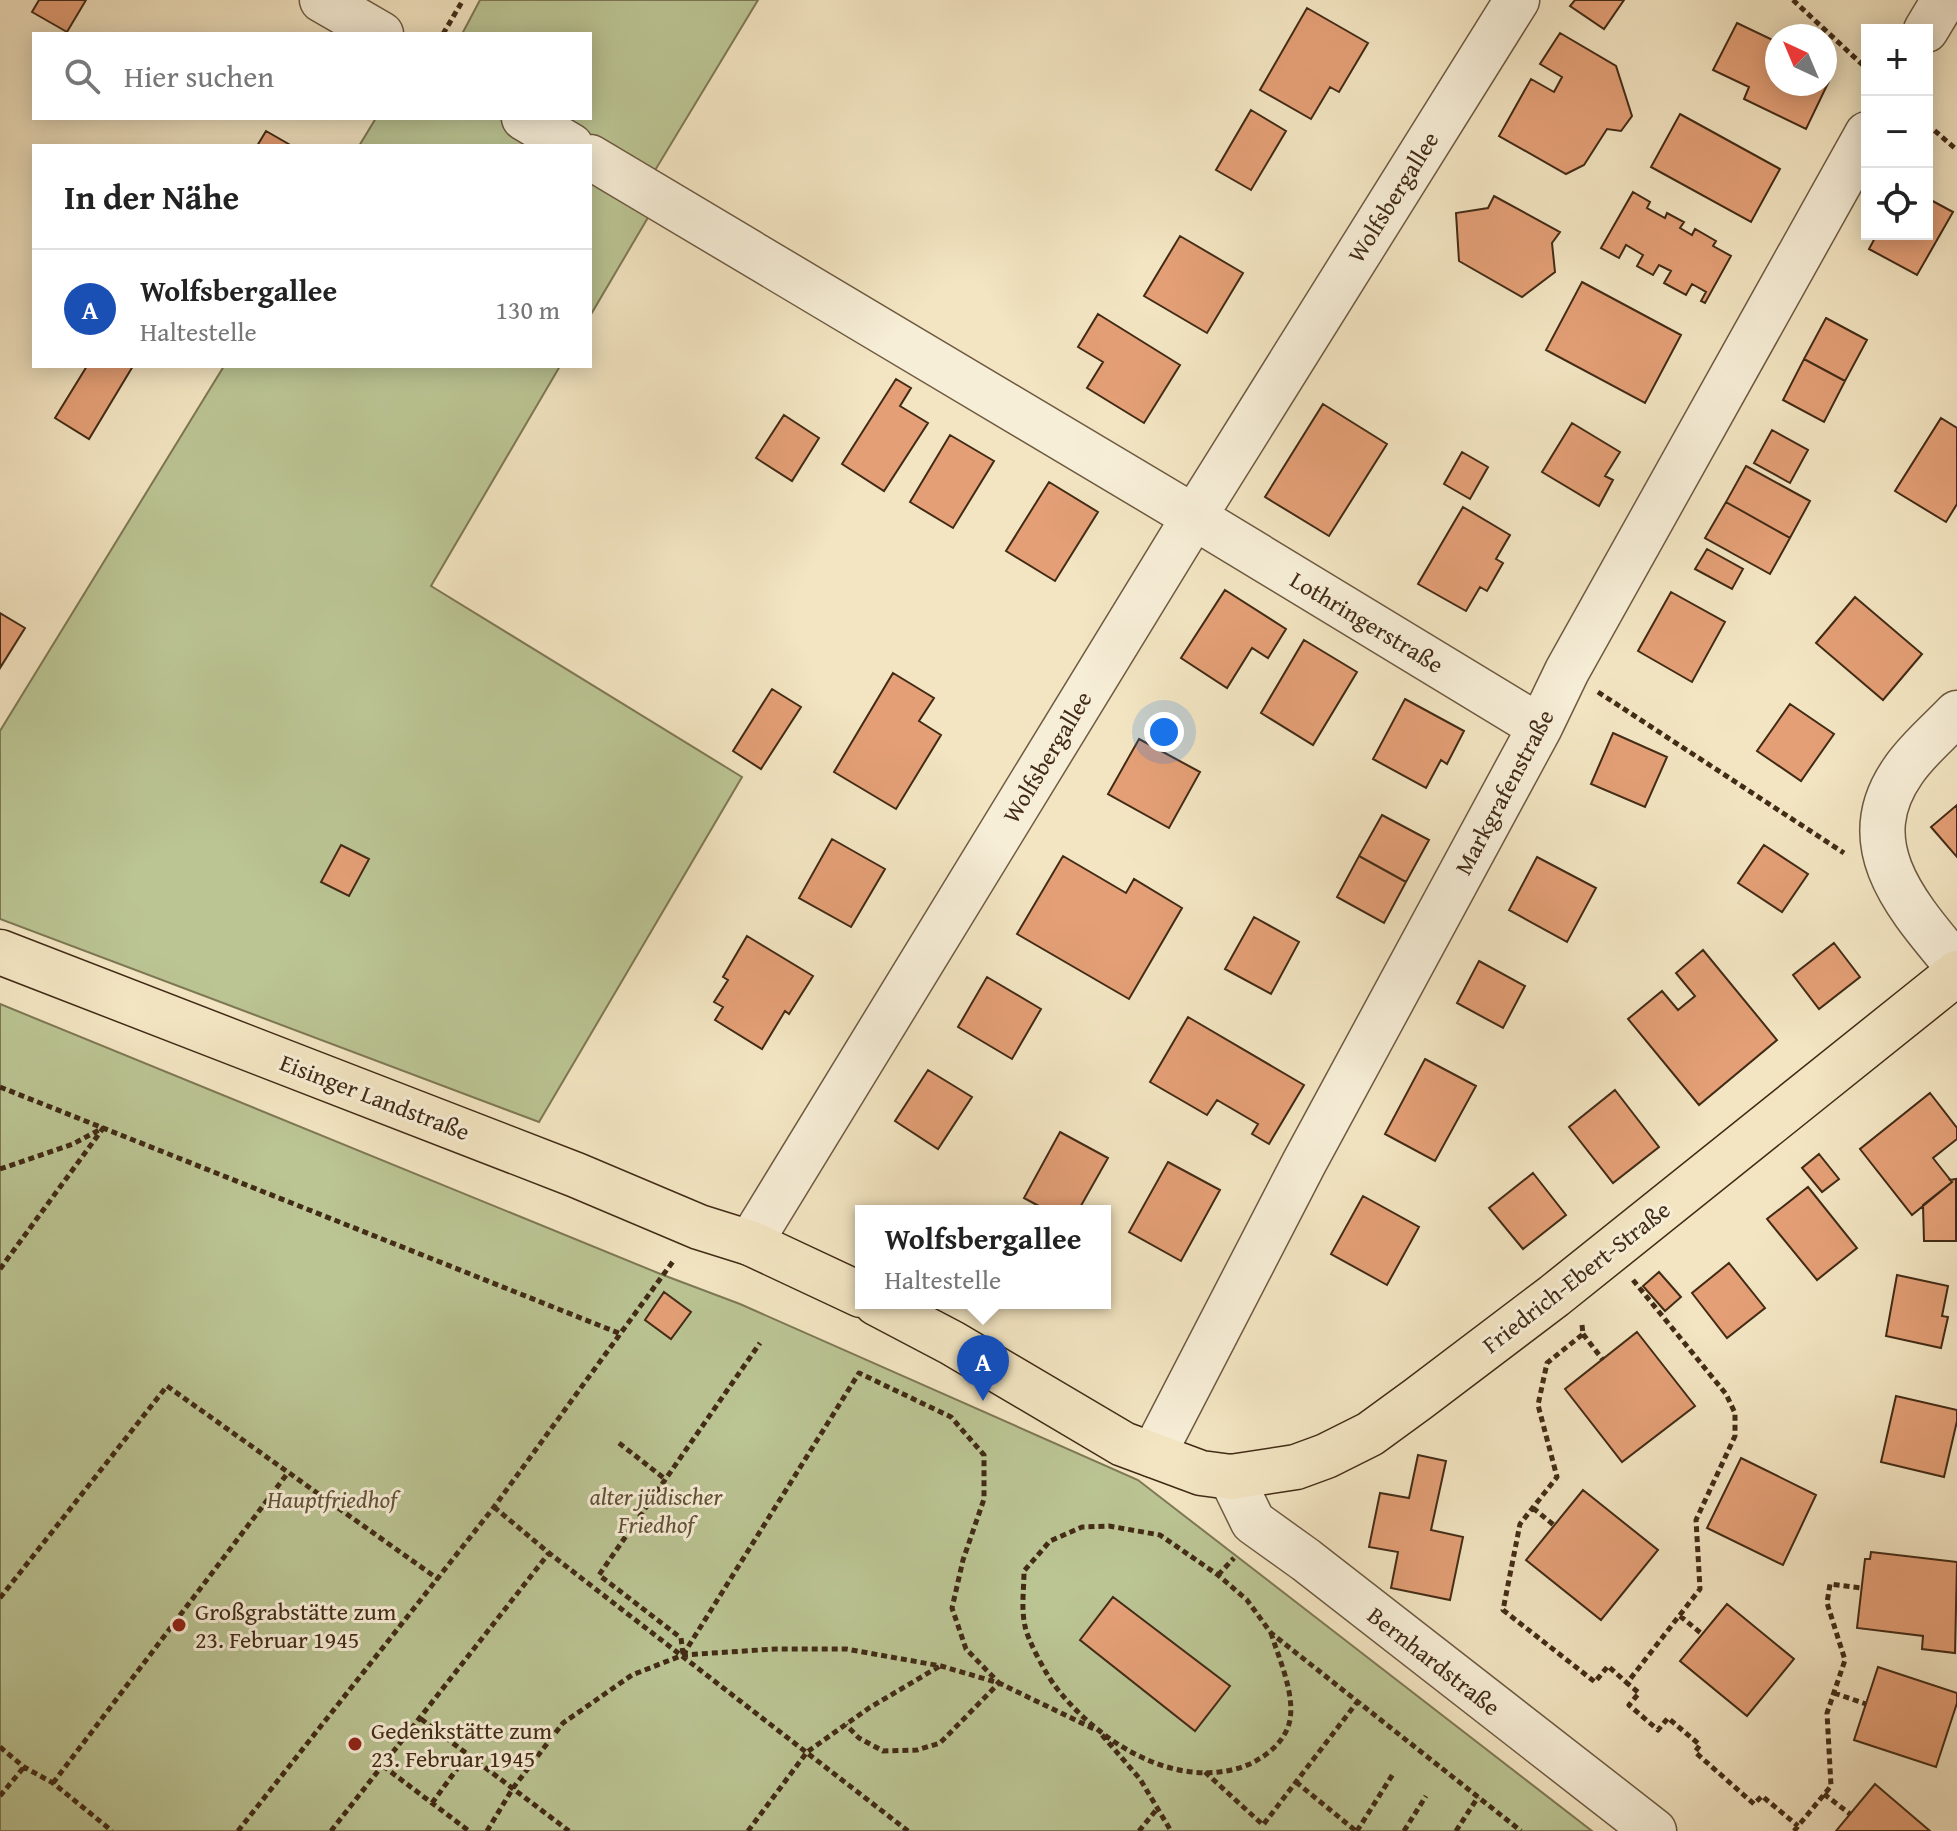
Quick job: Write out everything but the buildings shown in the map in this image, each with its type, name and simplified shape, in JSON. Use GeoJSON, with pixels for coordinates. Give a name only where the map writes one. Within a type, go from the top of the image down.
{"type":"FeatureCollection","features":[{"type":"Feature","properties":{"kind":"main road","name":"Eisinger Landstraße"},"geometry":{"type":"LineString","coordinates":[[0,952],[576,1175],[699,1227],[750,1243]]}},
{"type":"Feature","properties":{"kind":"main road","name":"Friedrich-Ebert-Straße"},"geometry":{"type":"LineString","coordinates":[[1153,1455],[1201,1473],[1231,1477],[1296,1467],[1370,1434],[1610,1251],[1957,973]]}},
{"type":"Feature","properties":{"kind":"main road"},"geometry":{"type":"LineString","coordinates":[[750,1243],[855,1292]]}},
{"type":"Feature","properties":{"kind":"main road"},"geometry":{"type":"LineString","coordinates":[[887,1309],[952,1343],[1123,1444],[1153,1455]]}},
{"type":"Feature","properties":{"kind":"street"},"geometry":{"type":"LineString","coordinates":[[322,0],[378,32]]}},
{"type":"Feature","properties":{"kind":"street","name":"Wolfsbergallee"},"geometry":{"type":"LineString","coordinates":[[750,1243],[1194,517],[1517,0]]}},
{"type":"Feature","properties":{"kind":"street"},"geometry":{"type":"LineString","coordinates":[[1930,24],[1944,0]]}},
{"type":"Feature","properties":{"kind":"street"},"geometry":{"type":"LineString","coordinates":[[527,120],[568,144]]}},
{"type":"Feature","properties":{"kind":"street","name":"Markgrafenstraße"},"geometry":{"type":"LineString","coordinates":[[1153,1455],[1304,1163],[1540,727],[1567,671],[1861,145]]}},
{"type":"Feature","properties":{"kind":"street"},"geometry":{"type":"LineString","coordinates":[[592,158],[1194,517]]}},
{"type":"Feature","properties":{"kind":"street","name":"Lothringerstraße"},"geometry":{"type":"LineString","coordinates":[[1194,517],[1540,727]]}},
{"type":"Feature","properties":{"kind":"street"},"geometry":{"type":"LineString","coordinates":[[1957,713],[1903,771],[1883,827],[1883,847],[1901,895],[1957,966]]}},
{"type":"Feature","properties":{"kind":"street","name":"Bernhardstraße"},"geometry":{"type":"LineString","coordinates":[[1231,1477],[1253,1522],[1654,1831]]}},
{"type":"Feature","properties":{"kind":"path"},"geometry":{"type":"LineString","coordinates":[[444,32],[463,0]]}},
{"type":"Feature","properties":{"kind":"path"},"geometry":{"type":"LineString","coordinates":[[1793,0],[1861,63]]}},
{"type":"Feature","properties":{"kind":"path"},"geometry":{"type":"LineString","coordinates":[[1933,129],[1957,150]]}},
{"type":"Feature","properties":{"kind":"path"},"geometry":{"type":"LineString","coordinates":[[1567,671],[1855,860],[1887,862]]}},
{"type":"Feature","properties":{"kind":"path"},"geometry":{"type":"LineString","coordinates":[[0,1087],[621,1334]]}},
{"type":"Feature","properties":{"kind":"path"},"geometry":{"type":"LineString","coordinates":[[0,1169],[73,1144],[104,1127]]}},
{"type":"Feature","properties":{"kind":"path"},"geometry":{"type":"LineString","coordinates":[[0,1269],[104,1127]]}},
{"type":"Feature","properties":{"kind":"path"},"geometry":{"type":"LineString","coordinates":[[238,1831],[494,1507],[699,1227]]}},
{"type":"Feature","properties":{"kind":"path"},"geometry":{"type":"LineString","coordinates":[[1610,1251],[1726,1394],[1735,1413],[1735,1436],[1696,1520],[1700,1589],[1627,1683]]}},
{"type":"Feature","properties":{"kind":"path"},"geometry":{"type":"LineString","coordinates":[[1582,1315],[1583,1334],[1603,1360]]}},
{"type":"Feature","properties":{"kind":"path"},"geometry":{"type":"LineString","coordinates":[[1583,1334],[1547,1363],[1538,1405],[1557,1477],[1520,1524],[1503,1610],[1595,1682],[1608,1666],[1639,1693],[1629,1705],[1658,1730],[1668,1718],[1700,1745],[1695,1752],[1754,1804],[1762,1796],[1796,1828],[1831,1786],[1827,1713],[1845,1660],[1827,1603],[1830,1584],[1862,1588]]}},
{"type":"Feature","properties":{"kind":"path"},"geometry":{"type":"LineString","coordinates":[[683,1655],[681,1638],[599,1575],[760,1343]]}},
{"type":"Feature","properties":{"kind":"path"},"geometry":{"type":"LineString","coordinates":[[683,1655],[859,1373],[951,1417],[984,1455],[984,1499],[963,1560],[952,1608],[966,1649],[999,1683]]}},
{"type":"Feature","properties":{"kind":"path"},"geometry":{"type":"LineString","coordinates":[[0,1598],[167,1386],[438,1579]]}},
{"type":"Feature","properties":{"kind":"path"},"geometry":{"type":"LineString","coordinates":[[619,1443],[665,1479]]}},
{"type":"Feature","properties":{"kind":"path"},"geometry":{"type":"LineString","coordinates":[[53,1783],[287,1474]]}},
{"type":"Feature","properties":{"kind":"path"},"geometry":{"type":"LineString","coordinates":[[494,1507],[908,1831]]}},
{"type":"Feature","properties":{"kind":"path"},"geometry":{"type":"LineString","coordinates":[[1533,1508],[1555,1526]]}},
{"type":"Feature","properties":{"kind":"path"},"geometry":{"type":"LineString","coordinates":[[1171,1831],[1140,1779],[1054,1685],[1025,1627],[1024,1571],[1050,1541],[1082,1527],[1109,1526],[1160,1535],[1218,1575],[1247,1600],[1271,1633],[1521,1831]]}},
{"type":"Feature","properties":{"kind":"path"},"geometry":{"type":"LineString","coordinates":[[335,1830],[549,1553]]}},
{"type":"Feature","properties":{"kind":"path"},"geometry":{"type":"LineString","coordinates":[[1680,1616],[1702,1634]]}},
{"type":"Feature","properties":{"kind":"path"},"geometry":{"type":"LineString","coordinates":[[487,1831],[513,1788],[563,1723],[632,1675],[683,1655],[775,1649],[846,1649],[941,1666],[999,1683],[1097,1730],[1147,1761],[1189,1773],[1234,1770],[1268,1756],[1288,1726],[1290,1694],[1271,1633]]}},
{"type":"Feature","properties":{"kind":"path"},"geometry":{"type":"LineString","coordinates":[[748,1831],[807,1752],[941,1666]]}},
{"type":"Feature","properties":{"kind":"path"},"geometry":{"type":"LineString","coordinates":[[846,1725],[859,1738],[883,1751],[917,1750],[940,1743],[999,1683]]}},
{"type":"Feature","properties":{"kind":"path"},"geometry":{"type":"LineString","coordinates":[[1834,1693],[1866,1704]]}},
{"type":"Feature","properties":{"kind":"path"},"geometry":{"type":"LineString","coordinates":[[1205,1772],[1263,1825],[1358,1701]]}},
{"type":"Feature","properties":{"kind":"path"},"geometry":{"type":"LineString","coordinates":[[421,1719],[569,1831]]}},
{"type":"Feature","properties":{"kind":"path"},"geometry":{"type":"LineString","coordinates":[[0,1747],[24,1767],[53,1783],[112,1831]]}},
{"type":"Feature","properties":{"kind":"path"},"geometry":{"type":"LineString","coordinates":[[432,1803],[468,1754]]}},
{"type":"Feature","properties":{"kind":"path"},"geometry":{"type":"LineString","coordinates":[[383,1766],[469,1831]]}},
{"type":"Feature","properties":{"kind":"path"},"geometry":{"type":"LineString","coordinates":[[0,1796],[24,1767]]}},
{"type":"Feature","properties":{"kind":"path"},"geometry":{"type":"LineString","coordinates":[[1296,1782],[1356,1831],[1393,1774]]}},
{"type":"Feature","properties":{"kind":"path"},"geometry":{"type":"LineString","coordinates":[[1824,1794],[1850,1814]]}},
{"type":"Feature","properties":{"kind":"path"},"geometry":{"type":"LineString","coordinates":[[1404,1831],[1426,1796]]}},
{"type":"Feature","properties":{"kind":"path"},"geometry":{"type":"LineString","coordinates":[[1456,1831],[1478,1797]]}},
{"type":"Feature","properties":{"kind":"path"},"geometry":{"type":"LineString","coordinates":[[1139,1831],[1157,1809]]}},
{"type":"Feature","properties":{"kind":"green space"},"geometry":{"type":"Polygon","coordinates":[[[480,0],[758,0],[651,177],[555,120],[592,120],[592,32],[463,32],[480,0]]]}},
{"type":"Feature","properties":{"kind":"green space"},"geometry":{"type":"Polygon","coordinates":[[[375,120],[502,120],[543,144],[360,144],[375,120]]]}},
{"type":"Feature","properties":{"kind":"green space"},"geometry":{"type":"Polygon","coordinates":[[[592,173],[653,209],[592,313],[592,173]]]}},
{"type":"Feature","properties":{"kind":"green space"},"geometry":{"type":"Polygon","coordinates":[[[223,368],[559,368],[431,586],[742,777],[539,1122],[0,919],[0,731],[223,368]]]}},
{"type":"Feature","properties":{"kind":"green space","name":"Hauptfriedhof"},"geometry":{"type":"Polygon","coordinates":[[[0,1004],[740,1304],[1138,1480],[1592,1831],[0,1831],[0,1004]]]}},
{"type":"Feature","properties":{"kind":"place","name":"Wolfsbergallee"},"geometry":{"type":"Point","coordinates":[983,1401]}},
{"type":"Feature","properties":{"kind":"place","name":"Großgrabstätte zum 23. Februar 1945"},"geometry":{"type":"Point","coordinates":[179,1625]}},
{"type":"Feature","properties":{"kind":"place","name":"Gedenkstätte zum 23. Februar 1945"},"geometry":{"type":"Point","coordinates":[355,1744]}},
{"type":"Feature","properties":{"kind":"park label","name":"alter jüdischer Friedhof"},"geometry":{"type":"Point","coordinates":[656,1510]}}]}
